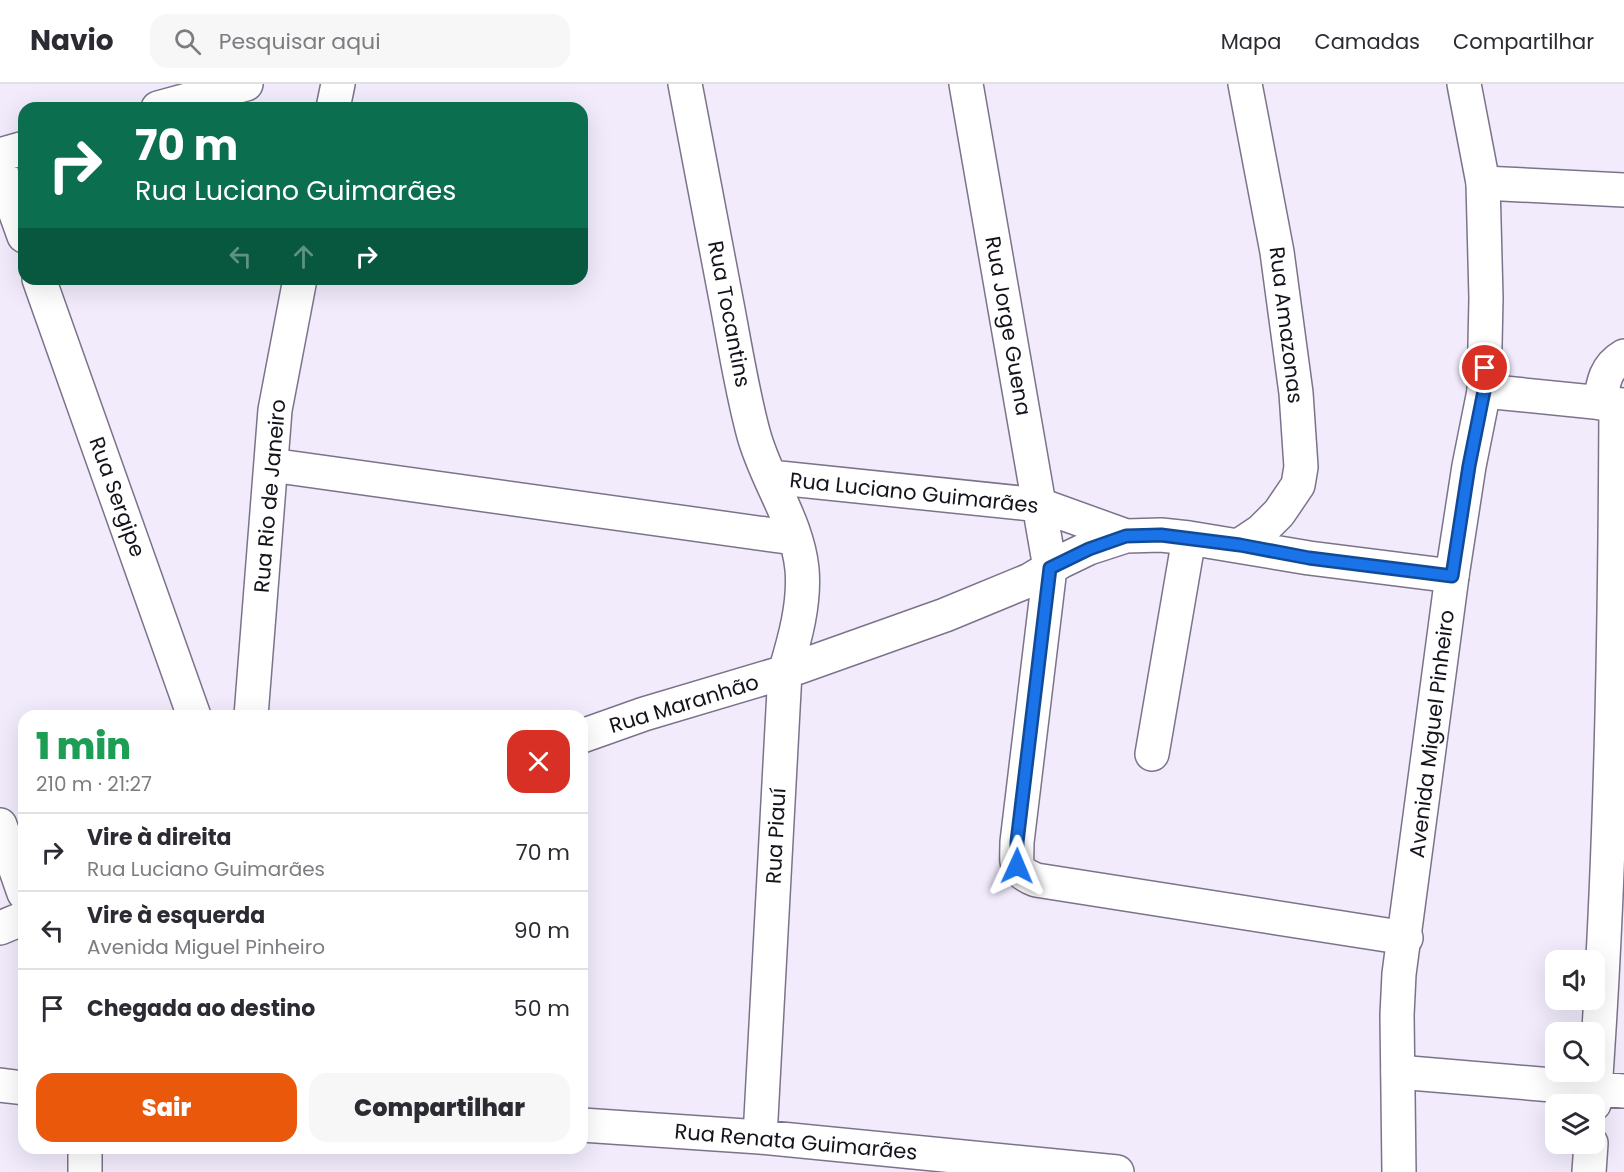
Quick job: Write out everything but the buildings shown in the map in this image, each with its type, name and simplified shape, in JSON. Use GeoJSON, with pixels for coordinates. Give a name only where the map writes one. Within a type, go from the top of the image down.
{"type":"FeatureCollection","features":[{"type":"Feature","properties":{"kind":"street"},"geometry":{"type":"LineString","coordinates":[[170,102],[192,91],[246,84]]}},
{"type":"Feature","properties":{"kind":"street"},"geometry":{"type":"LineString","coordinates":[[334,102],[338,84]]}},
{"type":"Feature","properties":{"kind":"street","name":"Rua Tocantins"},"geometry":{"type":"LineString","coordinates":[[685,84],[754,435],[794,538]]}},
{"type":"Feature","properties":{"kind":"street","name":"Rua Jorge Guena"},"geometry":{"type":"LineString","coordinates":[[966,84],[1050,568],[1017,842],[1017,866],[1021,872],[1036,880],[1406,938]]}},
{"type":"Feature","properties":{"kind":"street","name":"Rua Amazonas"},"geometry":{"type":"LineString","coordinates":[[1240,545],[1261,531],[1279,513],[1298,485],[1301,467],[1296,393],[1277,252],[1245,84]]}},
{"type":"Feature","properties":{"kind":"street","name":"Avenida Miguel Pinheiro"},"geometry":{"type":"LineString","coordinates":[[1399,1172],[1396,1015],[1400,974],[1452,576],[1469,466],[1484,391],[1486,298],[1483,183],[1464,84]]}},
{"type":"Feature","properties":{"kind":"street"},"geometry":{"type":"LineString","coordinates":[[0,155],[18,150]]}},
{"type":"Feature","properties":{"kind":"street"},"geometry":{"type":"LineString","coordinates":[[0,169],[18,219]]}},
{"type":"Feature","properties":{"kind":"street"},"geometry":{"type":"LineString","coordinates":[[1483,183],[1624,190]]}},
{"type":"Feature","properties":{"kind":"street","name":"Rua Sergipe"},"geometry":{"type":"LineString","coordinates":[[41,285],[193,710]]}},
{"type":"Feature","properties":{"kind":"street","name":"Rua Rio de Janeiro"},"geometry":{"type":"LineString","coordinates":[[251,710],[275,410],[299,285]]}},
{"type":"Feature","properties":{"kind":"street"},"geometry":{"type":"LineString","coordinates":[[1604,1094],[1615,862],[1619,634],[1613,404],[1606,375],[1616,361],[1624,356]]}},
{"type":"Feature","properties":{"kind":"street"},"geometry":{"type":"LineString","coordinates":[[1484,391],[1613,404]]}},
{"type":"Feature","properties":{"kind":"street"},"geometry":{"type":"LineString","coordinates":[[271,465],[794,538]]}},
{"type":"Feature","properties":{"kind":"street","name":"Rua Luciano Guimarães"},"geometry":{"type":"LineString","coordinates":[[770,477],[1040,504],[1126,536]]}},
{"type":"Feature","properties":{"kind":"street","name":"Rua Luciano Guimarães"},"geometry":{"type":"LineString","coordinates":[[785,672],[996,595],[1089,549],[1126,536],[1161,535],[1189,538],[1309,558],[1452,576]]}},
{"type":"Feature","properties":{"kind":"street","name":"Rua Piauí"},"geometry":{"type":"LineString","coordinates":[[760,1137],[785,672],[795,640],[800,613],[802,570],[794,538]]}},
{"type":"Feature","properties":{"kind":"street"},"geometry":{"type":"LineString","coordinates":[[1152,754],[1189,538]]}},
{"type":"Feature","properties":{"kind":"street","name":"Rua Maranhão"},"geometry":{"type":"LineString","coordinates":[[588,734],[644,714],[785,672]]}},
{"type":"Feature","properties":{"kind":"street"},"geometry":{"type":"LineString","coordinates":[[0,825],[18,876]]}},
{"type":"Feature","properties":{"kind":"street"},"geometry":{"type":"LineString","coordinates":[[0,928],[18,920]]}},
{"type":"Feature","properties":{"kind":"street"},"geometry":{"type":"LineString","coordinates":[[1398,1072],[1595,1094]]}},
{"type":"Feature","properties":{"kind":"street"},"geometry":{"type":"LineString","coordinates":[[0,1085],[18,1087]]}},
{"type":"Feature","properties":{"kind":"street","name":"Rua Renata Guimarães"},"geometry":{"type":"LineString","coordinates":[[588,1125],[760,1137],[1117,1172]]}},
{"type":"Feature","properties":{"kind":"street"},"geometry":{"type":"LineString","coordinates":[[85,1154],[85,1172]]}},
{"type":"Feature","properties":{"kind":"street"},"geometry":{"type":"LineString","coordinates":[[1589,1172],[1590,1154]]}},
{"type":"Feature","properties":{"kind":"route"},"geometry":{"type":"LineString","coordinates":[[1017,866],[1017,842],[1050,568],[1089,549],[1126,536],[1161,535],[1240,545],[1309,558],[1452,576],[1469,466],[1484,391],[1485,368]]}}]}
